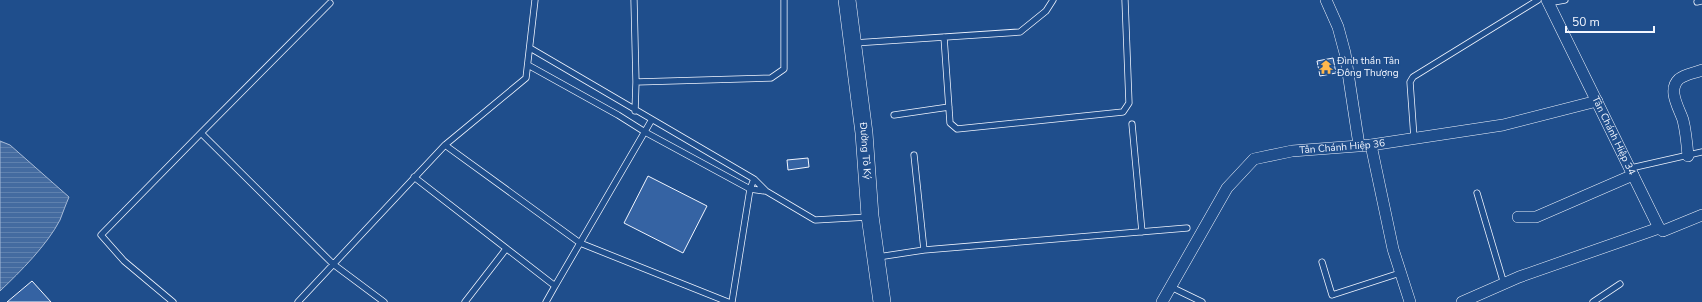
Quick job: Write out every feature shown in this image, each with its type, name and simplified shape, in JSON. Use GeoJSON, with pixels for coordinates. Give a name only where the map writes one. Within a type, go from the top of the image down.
{"type":"FeatureCollection","features":[{"type":"Feature","properties":{"kind":"main road","name":"Đường Tô Ký"},"geometry":{"type":"LineString","coordinates":[[847,0],[864,133],[870,216],[882,302]]}},
{"type":"Feature","properties":{"kind":"street"},"geometry":{"type":"LineString","coordinates":[[1326,0],[1338,27],[1365,145],[1393,249],[1410,302]]}},
{"type":"Feature","properties":{"kind":"street","name":"Tân Chánh Hiệp 34"},"geometry":{"type":"LineString","coordinates":[[1544,1],[1597,101],[1659,228]]}},
{"type":"Feature","properties":{"kind":"street"},"geometry":{"type":"LineString","coordinates":[[1688,156],[1687,139],[1683,120],[1675,98],[1674,89],[1680,78],[1702,70]]}},
{"type":"Feature","properties":{"kind":"street","name":"Tân Chánh Hiệp 36"},"geometry":{"type":"LineString","coordinates":[[1162,302],[1227,188],[1254,159],[1292,152],[1365,145],[1503,125],[1597,101]]}},
{"type":"Feature","properties":{"kind":"street"},"geometry":{"type":"LineString","coordinates":[[1518,217],[1536,217],[1632,172]]}},
{"type":"Feature","properties":{"kind":"street"},"geometry":{"type":"LineString","coordinates":[[1462,302],[1504,284],[1659,228],[1663,231],[1702,215]]}},
{"type":"Feature","properties":{"kind":"lane"},"geometry":{"type":"LineString","coordinates":[[298,302],[445,144],[526,78],[535,0]]}},
{"type":"Feature","properties":{"kind":"lane"},"geometry":{"type":"LineString","coordinates":[[634,0],[636,82],[635,111]]}},
{"type":"Feature","properties":{"kind":"lane"},"geometry":{"type":"LineString","coordinates":[[636,82],[771,78],[784,69],[784,0]]}},
{"type":"Feature","properties":{"kind":"lane"},"geometry":{"type":"LineString","coordinates":[[852,44],[1020,32],[1046,11],[1053,0]]}},
{"type":"Feature","properties":{"kind":"lane"},"geometry":{"type":"LineString","coordinates":[[944,37],[950,123],[957,129],[1123,112],[1129,103],[1125,0]]}},
{"type":"Feature","properties":{"kind":"lane"},"geometry":{"type":"LineString","coordinates":[[1414,138],[1410,82],[1412,77],[1544,1],[1565,0]]}},
{"type":"Feature","properties":{"kind":"lane"},"geometry":{"type":"LineString","coordinates":[[173,302],[124,261],[101,235],[330,3]]}},
{"type":"Feature","properties":{"kind":"lane"},"geometry":{"type":"LineString","coordinates":[[530,48],[651,121],[754,179],[766,191],[815,220],[870,216]]}},
{"type":"Feature","properties":{"kind":"lane"},"geometry":{"type":"LineString","coordinates":[[528,65],[618,115],[645,132],[750,189],[766,191]]}},
{"type":"Feature","properties":{"kind":"lane"},"geometry":{"type":"LineString","coordinates":[[894,115],[949,107]]}},
{"type":"Feature","properties":{"kind":"lane"},"geometry":{"type":"LineString","coordinates":[[546,302],[651,121]]}},
{"type":"Feature","properties":{"kind":"lane"},"geometry":{"type":"LineString","coordinates":[[1132,124],[1142,232]]}},
{"type":"Feature","properties":{"kind":"lane"},"geometry":{"type":"LineString","coordinates":[[201,133],[333,264],[384,302]]}},
{"type":"Feature","properties":{"kind":"lane"},"geometry":{"type":"LineString","coordinates":[[445,144],[580,243],[728,302]]}},
{"type":"Feature","properties":{"kind":"lane"},"geometry":{"type":"LineString","coordinates":[[1632,172],[1702,152]]}},
{"type":"Feature","properties":{"kind":"lane"},"geometry":{"type":"LineString","coordinates":[[914,155],[924,250]]}},
{"type":"Feature","properties":{"kind":"lane"},"geometry":{"type":"LineString","coordinates":[[414,177],[555,286]]}},
{"type":"Feature","properties":{"kind":"lane"},"geometry":{"type":"LineString","coordinates":[[732,302],[750,189],[754,179]]}},
{"type":"Feature","properties":{"kind":"lane"},"geometry":{"type":"LineString","coordinates":[[1477,193],[1504,284]]}},
{"type":"Feature","properties":{"kind":"lane"},"geometry":{"type":"LineString","coordinates":[[876,258],[924,250],[1187,228]]}},
{"type":"Feature","properties":{"kind":"lane"},"geometry":{"type":"LineString","coordinates":[[465,302],[506,249]]}},
{"type":"Feature","properties":{"kind":"lane"},"geometry":{"type":"LineString","coordinates":[[1322,262],[1332,295],[1400,272]]}},
{"type":"Feature","properties":{"kind":"lane"},"geometry":{"type":"LineString","coordinates":[[1593,302],[1620,284]]}},
{"type":"Feature","properties":{"kind":"lane"},"geometry":{"type":"LineString","coordinates":[[1171,287],[1202,302]]}},
{"type":"Feature","properties":{"kind":"water"},"geometry":{"type":"Polygon","coordinates":[[[0,141],[10,145],[69,197],[60,220],[48,239],[25,266],[0,291],[0,141]]]}},
{"type":"Feature","properties":{"kind":"building","name":"Đình thần Tân Đông Thượng"},"geometry":{"type":"Polygon","coordinates":[[[1333,58],[1336,73],[1320,76],[1317,61],[1333,58]]]}},
{"type":"Feature","properties":{"kind":"building"},"geometry":{"type":"Polygon","coordinates":[[[808,158],[809,167],[788,170],[787,160],[808,158]]]}},
{"type":"Feature","properties":{"kind":"building"},"geometry":{"type":"Polygon","coordinates":[[[648,176],[707,206],[683,253],[624,223],[648,176]]]}},
{"type":"Feature","properties":{"kind":"building"},"geometry":{"type":"Polygon","coordinates":[[[32,281],[51,302],[7,302],[32,281]]]}},
{"type":"Feature","properties":{"kind":"place","name":"Đình thần Tân Đông Thượng"},"geometry":{"type":"Point","coordinates":[1326,67]}}]}
